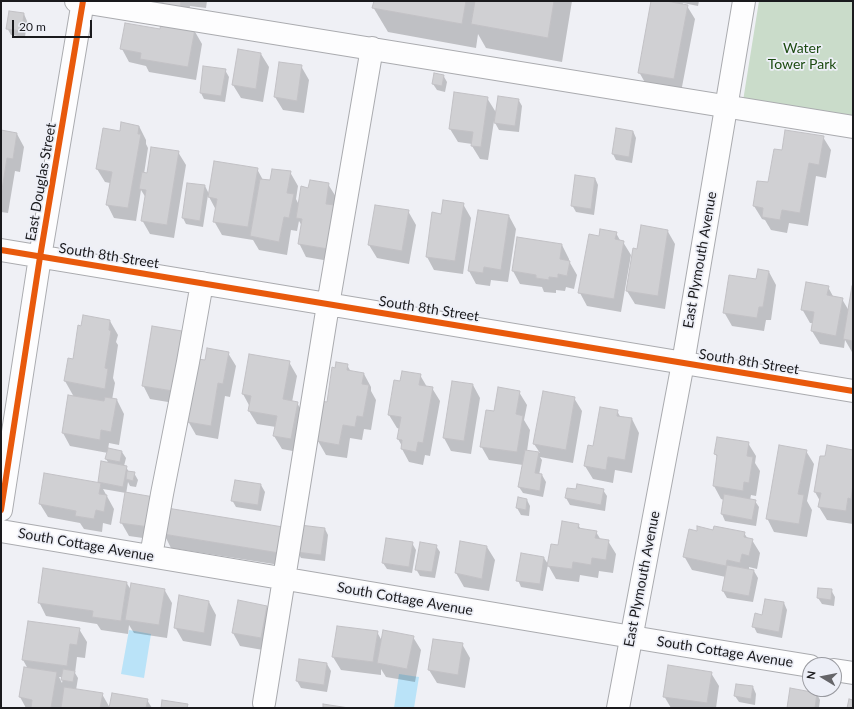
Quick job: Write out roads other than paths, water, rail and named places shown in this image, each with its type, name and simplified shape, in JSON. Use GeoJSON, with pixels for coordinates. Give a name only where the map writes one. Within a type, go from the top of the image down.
{"type":"FeatureCollection","features":[{"type":"Feature","properties":{"kind":"street"},"geometry":{"type":"LineString","coordinates":[[81,1],[853,127]]}},
{"type":"Feature","properties":{"kind":"street","name":"East Douglas Street"},"geometry":{"type":"LineString","coordinates":[[1,510],[81,1]]}},
{"type":"Feature","properties":{"kind":"street","name":"East Plymouth Avenue"},"geometry":{"type":"LineString","coordinates":[[618,708],[683,363],[744,1]]}},
{"type":"Feature","properties":{"kind":"street"},"geometry":{"type":"LineString","coordinates":[[264,703],[328,305],[372,48]]}},
{"type":"Feature","properties":{"kind":"street","name":"South 8th Street"},"geometry":{"type":"LineString","coordinates":[[1,250],[853,391]]}},
{"type":"Feature","properties":{"kind":"street"},"geometry":{"type":"LineString","coordinates":[[151,556],[202,283]]}},
{"type":"Feature","properties":{"kind":"street","name":"South Cottage Avenue"},"geometry":{"type":"LineString","coordinates":[[1,531],[802,665]]}},
{"type":"Feature","properties":{"kind":"street"},"geometry":{"type":"LineString","coordinates":[[842,671],[853,673]]}},
{"type":"Feature","properties":{"kind":"water"},"geometry":{"type":"Polygon","coordinates":[[[129,630],[151,634],[144,678],[121,674],[129,630]]]}},
{"type":"Feature","properties":{"kind":"water"},"geometry":{"type":"Polygon","coordinates":[[[399,674],[419,677],[414,708],[394,708],[399,674]]]}},
{"type":"Feature","properties":{"kind":"park label","name":"Water Tower Park"},"geometry":{"type":"Point","coordinates":[802,56]}}]}
